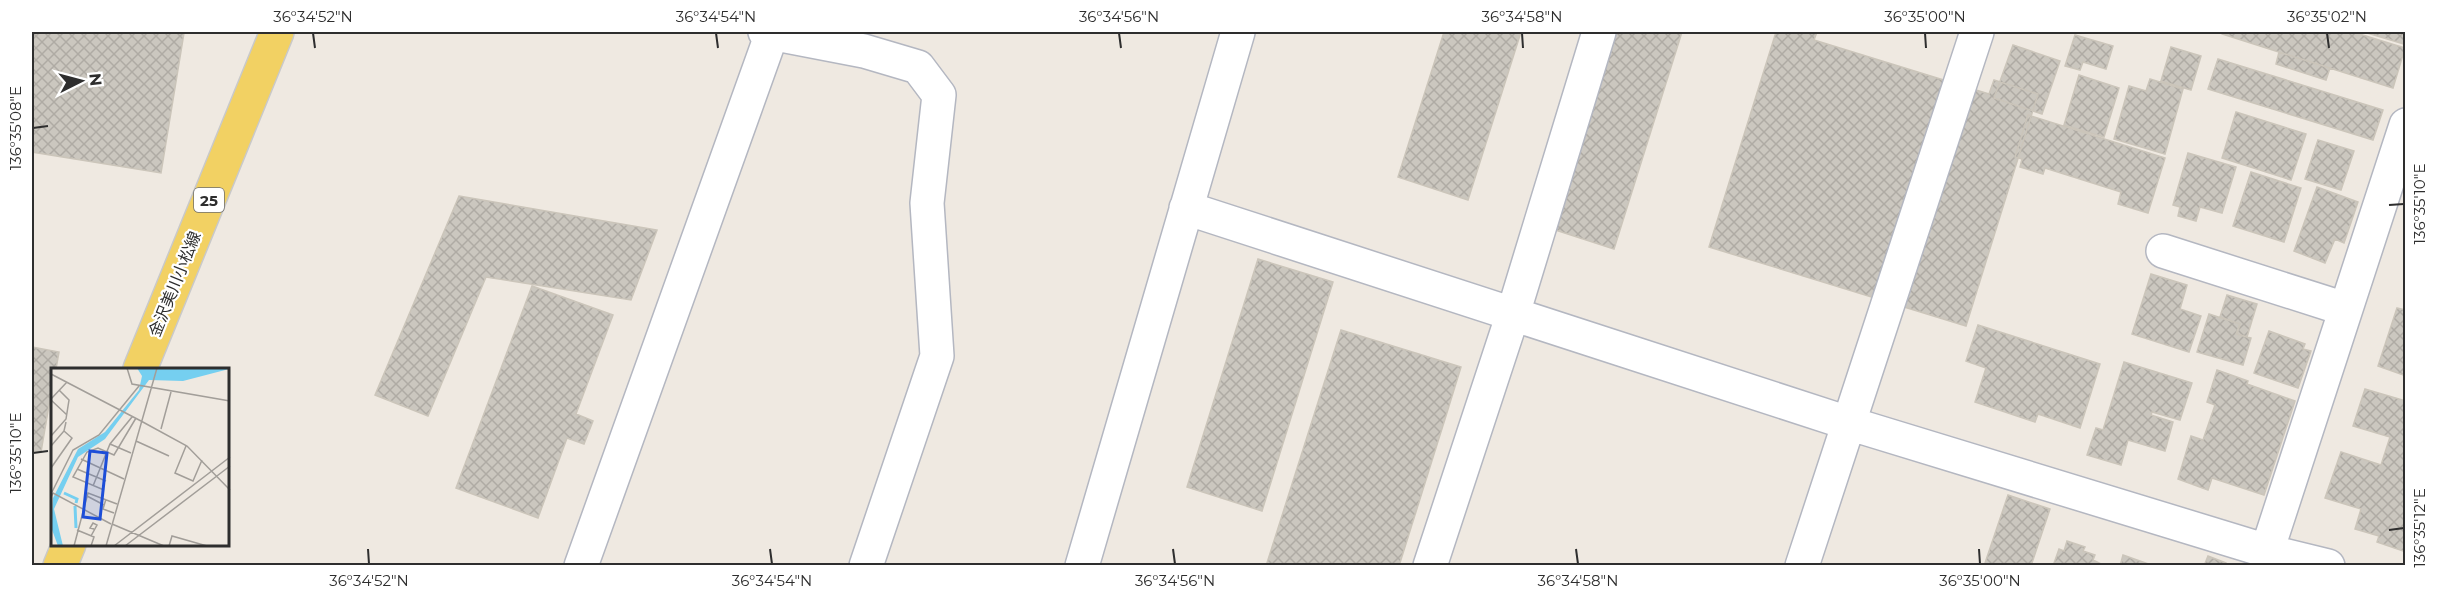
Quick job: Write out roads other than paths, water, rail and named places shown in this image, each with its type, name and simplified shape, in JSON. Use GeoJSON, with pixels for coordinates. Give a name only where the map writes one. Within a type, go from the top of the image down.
{"type":"FeatureCollection","features":[{"type":"Feature","properties":{"kind":"main road","name":"金沢美川小松線"},"geometry":{"type":"LineString","coordinates":[[140,368],[277,32]]}},
{"type":"Feature","properties":{"kind":"main road"},"geometry":{"type":"LineString","coordinates":[[60,566],[68,546]]}},
{"type":"Feature","properties":{"kind":"street"},"geometry":{"type":"LineString","coordinates":[[581,566],[769,32],[864,51],[918,67],[939,96],[927,203],[938,356],[866,566]]}},
{"type":"Feature","properties":{"kind":"street"},"geometry":{"type":"LineString","coordinates":[[1082,566],[1238,32]]}},
{"type":"Feature","properties":{"kind":"street"},"geometry":{"type":"LineString","coordinates":[[1430,566],[1513,314],[1599,32]]}},
{"type":"Feature","properties":{"kind":"street"},"geometry":{"type":"LineString","coordinates":[[1802,566],[1977,32]]}},
{"type":"Feature","properties":{"kind":"street"},"geometry":{"type":"LineString","coordinates":[[2266,551],[2406,125]]}},
{"type":"Feature","properties":{"kind":"street"},"geometry":{"type":"LineString","coordinates":[[1186,208],[1848,423],[2266,551],[2328,566]]}},
{"type":"Feature","properties":{"kind":"street"},"geometry":{"type":"LineString","coordinates":[[2163,251],[2346,309]]}}]}
